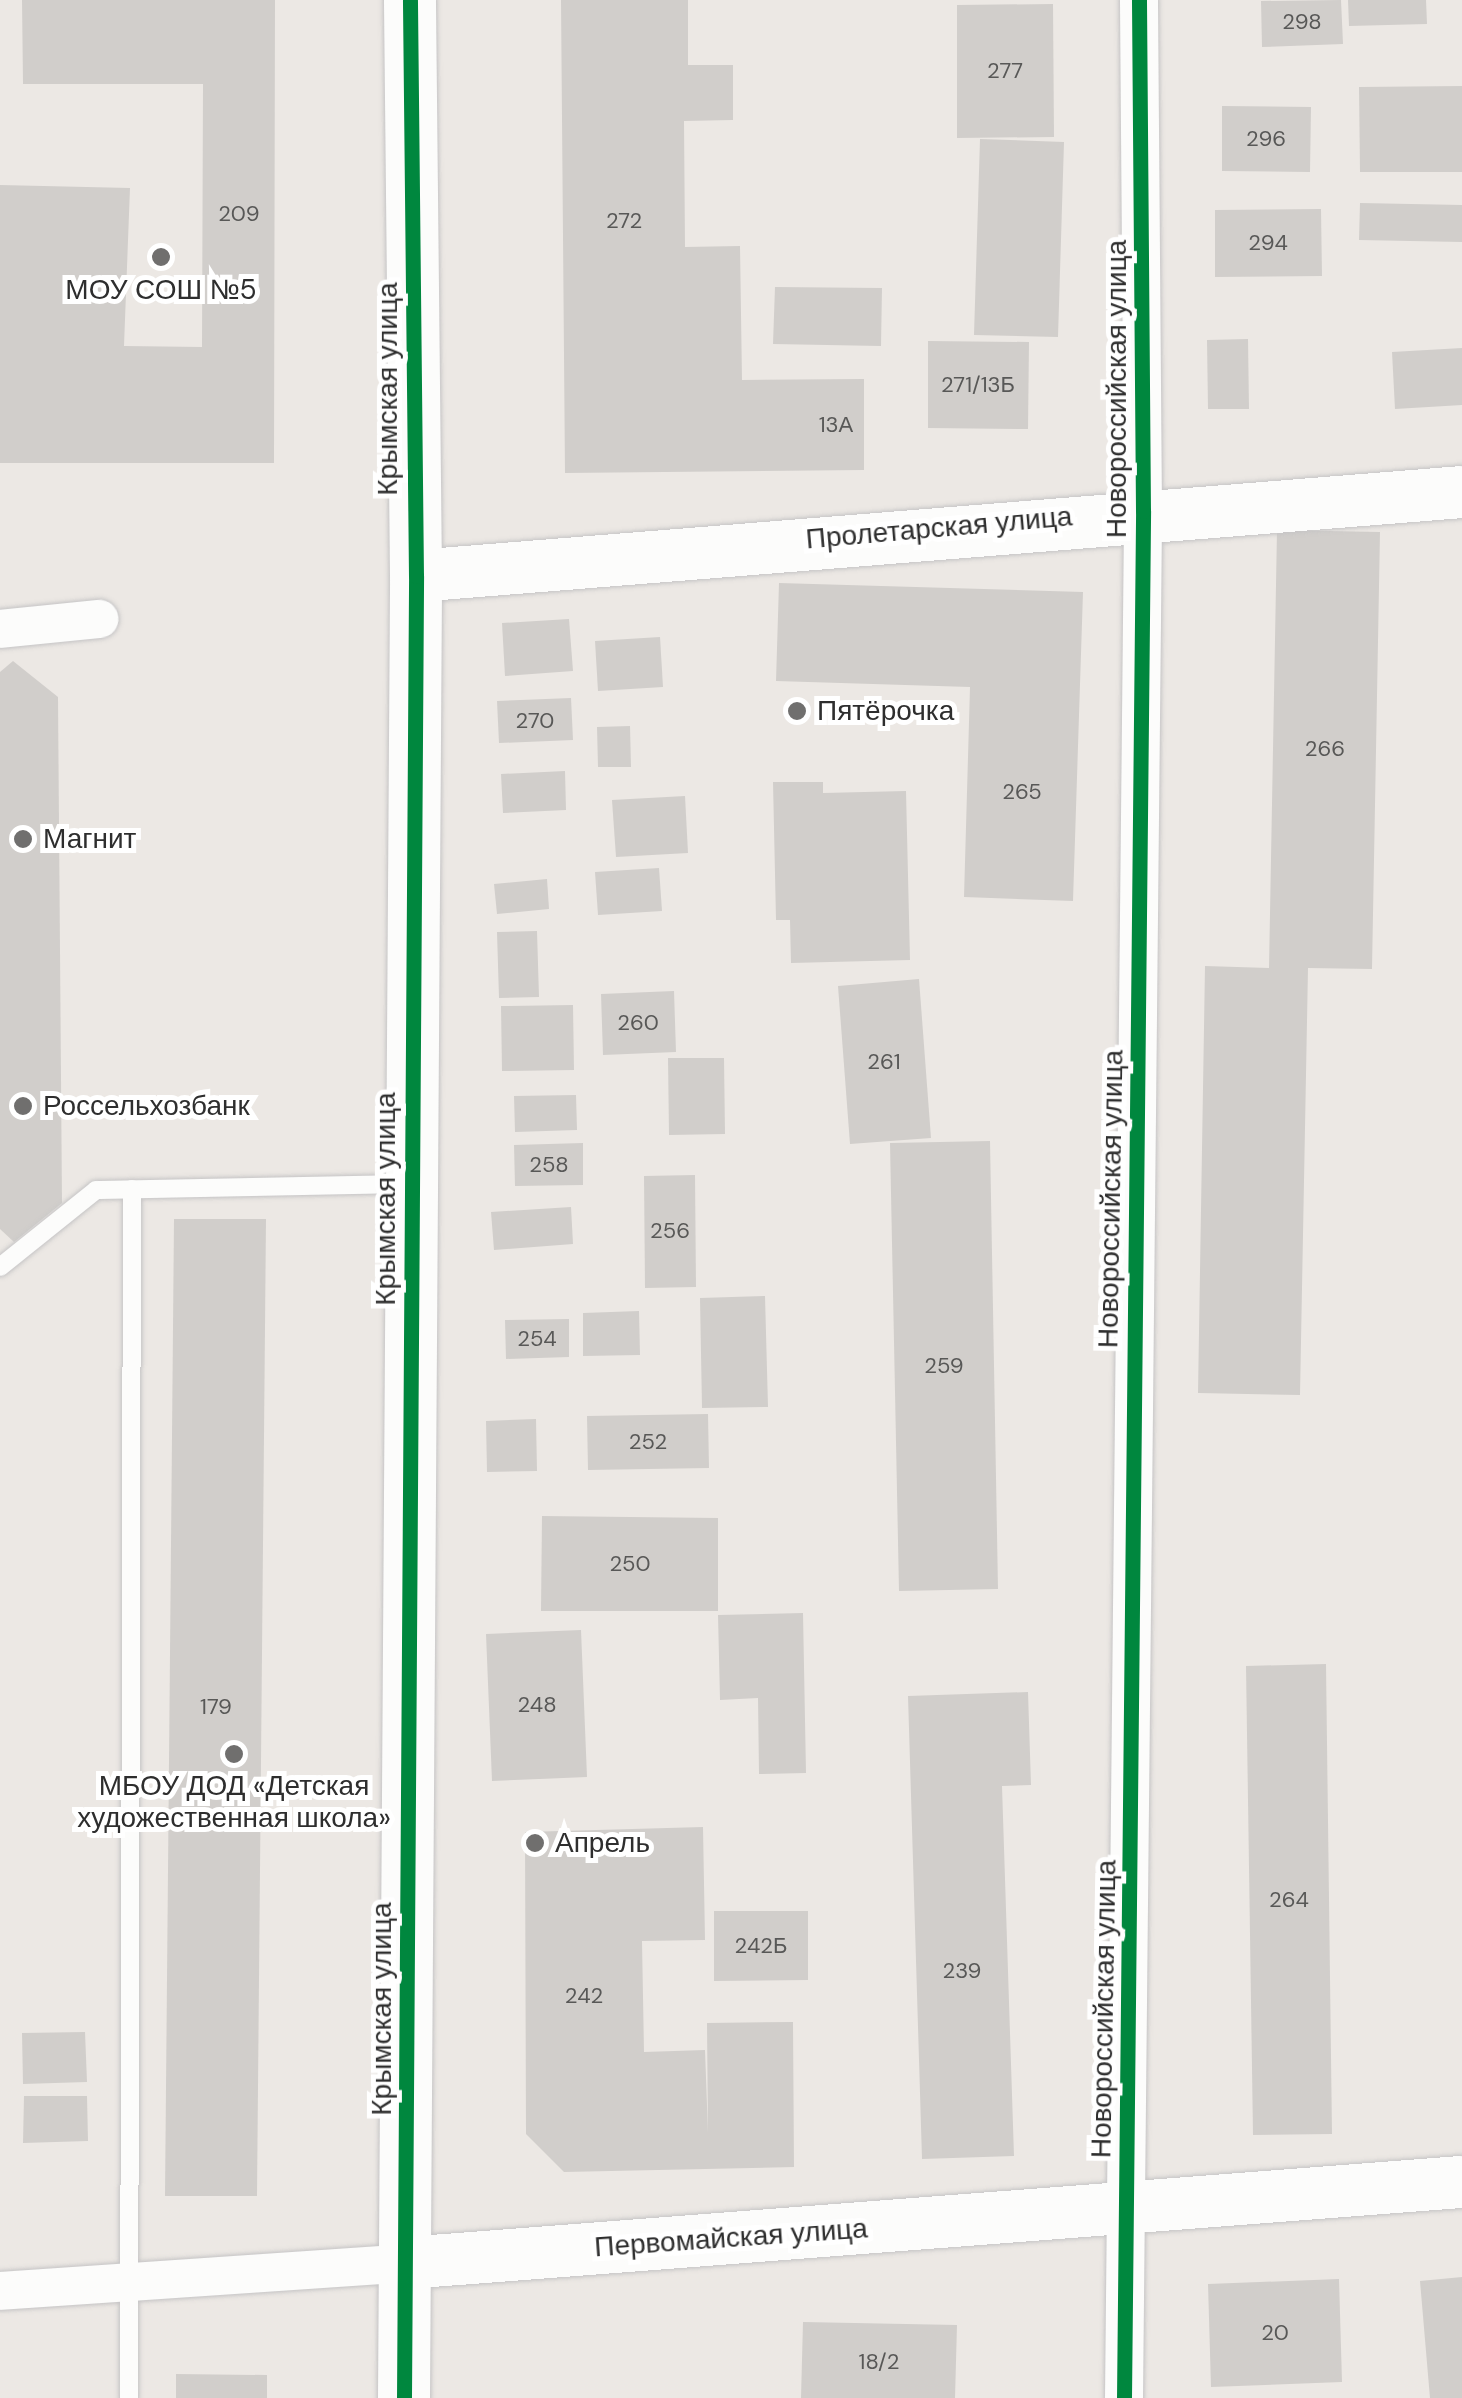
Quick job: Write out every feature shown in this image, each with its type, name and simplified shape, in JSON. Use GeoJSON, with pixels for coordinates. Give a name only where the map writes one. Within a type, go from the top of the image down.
{"type":"FeatureCollection","features":[{"type":"Feature","properties":{"kind":"street","name":"Крымская улица"},"geometry":{"type":"LineString","coordinates":[[404,2398],[416,576],[410,0]]}},
{"type":"Feature","properties":{"kind":"street","name":"Новороссийская улица"},"geometry":{"type":"LineString","coordinates":[[1124,2398],[1143,511],[1139,0]]}},
{"type":"Feature","properties":{"kind":"street","name":"Пролетарская улица"},"geometry":{"type":"LineString","coordinates":[[416,576],[1143,511],[1462,492]]}},
{"type":"Feature","properties":{"kind":"street"},"geometry":{"type":"LineString","coordinates":[[0,629],[100,619]]}},
{"type":"Feature","properties":{"kind":"street","name":"Первомайская улица"},"geometry":{"type":"LineString","coordinates":[[0,2291],[1462,2182]]}},
{"type":"Feature","properties":{"kind":"lane"},"geometry":{"type":"LineString","coordinates":[[0,1267],[96,1190],[411,1184]]}},
{"type":"Feature","properties":{"kind":"lane"},"geometry":{"type":"LineString","coordinates":[[128,2398],[132,1189]]}},
{"type":"Feature","properties":{"kind":"building"},"geometry":{"type":"Polygon","coordinates":[[[22,0],[275,0],[274,463],[0,463],[0,185],[130,188],[124,346],[202,347],[203,84],[23,84],[22,0]]]}},
{"type":"Feature","properties":{"kind":"building"},"geometry":{"type":"Polygon","coordinates":[[[561,0],[688,0],[688,65],[733,65],[733,120],[684,121],[685,247],[740,246],[742,380],[864,379],[864,470],[565,473],[561,0]]]}},
{"type":"Feature","properties":{"kind":"building"},"geometry":{"type":"Polygon","coordinates":[[[1341,0],[1343,44],[1262,47],[1261,1],[1341,0]]]}},
{"type":"Feature","properties":{"kind":"building"},"geometry":{"type":"Polygon","coordinates":[[[1348,0],[1426,0],[1427,24],[1349,26],[1348,0]]]}},
{"type":"Feature","properties":{"kind":"building"},"geometry":{"type":"Polygon","coordinates":[[[1053,4],[1054,137],[957,138],[957,5],[1053,4]]]}},
{"type":"Feature","properties":{"kind":"building"},"geometry":{"type":"Polygon","coordinates":[[[1462,86],[1462,172],[1360,172],[1359,87],[1462,86]]]}},
{"type":"Feature","properties":{"kind":"building"},"geometry":{"type":"Polygon","coordinates":[[[1222,106],[1311,107],[1310,172],[1222,171],[1222,106]]]}},
{"type":"Feature","properties":{"kind":"building"},"geometry":{"type":"Polygon","coordinates":[[[980,139],[1064,142],[1058,337],[974,335],[980,139]]]}},
{"type":"Feature","properties":{"kind":"building"},"geometry":{"type":"Polygon","coordinates":[[[1360,203],[1462,205],[1462,242],[1359,240],[1360,203]]]}},
{"type":"Feature","properties":{"kind":"building"},"geometry":{"type":"Polygon","coordinates":[[[1321,209],[1322,276],[1215,277],[1215,210],[1321,209]]]}},
{"type":"Feature","properties":{"kind":"building"},"geometry":{"type":"Polygon","coordinates":[[[775,287],[882,288],[881,346],[773,344],[775,287]]]}},
{"type":"Feature","properties":{"kind":"building"},"geometry":{"type":"Polygon","coordinates":[[[1248,339],[1249,409],[1208,409],[1207,340],[1248,339]]]}},
{"type":"Feature","properties":{"kind":"building"},"geometry":{"type":"Polygon","coordinates":[[[928,341],[1029,342],[1028,429],[928,428],[928,341]]]}},
{"type":"Feature","properties":{"kind":"building"},"geometry":{"type":"Polygon","coordinates":[[[1462,348],[1462,405],[1395,409],[1392,352],[1462,348]]]}},
{"type":"Feature","properties":{"kind":"building"},"geometry":{"type":"Polygon","coordinates":[[[1277,530],[1380,532],[1372,969],[1308,968],[1300,1395],[1198,1393],[1205,966],[1269,968],[1277,530]]]}},
{"type":"Feature","properties":{"kind":"building"},"geometry":{"type":"Polygon","coordinates":[[[779,583],[1083,592],[1073,901],[964,897],[970,687],[776,681],[779,583]]]}},
{"type":"Feature","properties":{"kind":"building"},"geometry":{"type":"Polygon","coordinates":[[[569,619],[573,671],[505,676],[502,623],[569,619]]]}},
{"type":"Feature","properties":{"kind":"building"},"geometry":{"type":"Polygon","coordinates":[[[660,637],[663,687],[598,691],[595,641],[660,637]]]}},
{"type":"Feature","properties":{"kind":"building"},"geometry":{"type":"Polygon","coordinates":[[[13,661],[58,697],[62,1203],[14,1242],[0,1229],[0,672],[13,661]]]}},
{"type":"Feature","properties":{"kind":"building"},"geometry":{"type":"Polygon","coordinates":[[[571,698],[573,740],[499,743],[497,701],[571,698]]]}},
{"type":"Feature","properties":{"kind":"building"},"geometry":{"type":"Polygon","coordinates":[[[630,726],[631,767],[598,767],[597,727],[630,726]]]}},
{"type":"Feature","properties":{"kind":"building"},"geometry":{"type":"Polygon","coordinates":[[[565,771],[566,810],[503,813],[501,774],[565,771]]]}},
{"type":"Feature","properties":{"kind":"building"},"geometry":{"type":"Polygon","coordinates":[[[773,782],[823,782],[823,793],[906,791],[910,960],[791,963],[790,920],[776,920],[773,782]]]}},
{"type":"Feature","properties":{"kind":"building"},"geometry":{"type":"Polygon","coordinates":[[[685,796],[688,853],[616,857],[612,800],[685,796]]]}},
{"type":"Feature","properties":{"kind":"building"},"geometry":{"type":"Polygon","coordinates":[[[659,868],[662,911],[598,915],[595,872],[659,868]]]}},
{"type":"Feature","properties":{"kind":"building"},"geometry":{"type":"Polygon","coordinates":[[[547,879],[549,909],[497,914],[494,884],[547,879]]]}},
{"type":"Feature","properties":{"kind":"building"},"geometry":{"type":"Polygon","coordinates":[[[537,931],[539,997],[499,998],[497,932],[537,931]]]}},
{"type":"Feature","properties":{"kind":"building"},"geometry":{"type":"Polygon","coordinates":[[[919,979],[931,1138],[850,1144],[838,986],[919,979]]]}},
{"type":"Feature","properties":{"kind":"building"},"geometry":{"type":"Polygon","coordinates":[[[674,991],[676,1052],[603,1055],[601,994],[674,991]]]}},
{"type":"Feature","properties":{"kind":"building"},"geometry":{"type":"Polygon","coordinates":[[[573,1005],[574,1070],[502,1071],[501,1006],[573,1005]]]}},
{"type":"Feature","properties":{"kind":"building"},"geometry":{"type":"Polygon","coordinates":[[[668,1058],[724,1058],[725,1134],[669,1135],[668,1058]]]}},
{"type":"Feature","properties":{"kind":"building"},"geometry":{"type":"Polygon","coordinates":[[[576,1095],[577,1130],[515,1132],[514,1096],[576,1095]]]}},
{"type":"Feature","properties":{"kind":"building"},"geometry":{"type":"Polygon","coordinates":[[[990,1141],[998,1589],[899,1591],[890,1143],[990,1141]]]}},
{"type":"Feature","properties":{"kind":"building"},"geometry":{"type":"Polygon","coordinates":[[[583,1143],[583,1185],[515,1186],[514,1145],[583,1143]]]}},
{"type":"Feature","properties":{"kind":"building"},"geometry":{"type":"Polygon","coordinates":[[[695,1175],[696,1287],[645,1288],[644,1176],[695,1175]]]}},
{"type":"Feature","properties":{"kind":"building"},"geometry":{"type":"Polygon","coordinates":[[[571,1207],[573,1244],[494,1250],[491,1212],[571,1207]]]}},
{"type":"Feature","properties":{"kind":"building"},"geometry":{"type":"Polygon","coordinates":[[[174,1219],[266,1219],[257,2196],[165,2196],[174,1219]]]}},
{"type":"Feature","properties":{"kind":"building"},"geometry":{"type":"Polygon","coordinates":[[[765,1296],[768,1407],[702,1408],[700,1298],[765,1296]]]}},
{"type":"Feature","properties":{"kind":"building"},"geometry":{"type":"Polygon","coordinates":[[[639,1311],[640,1355],[583,1356],[583,1313],[639,1311]]]}},
{"type":"Feature","properties":{"kind":"building"},"geometry":{"type":"Polygon","coordinates":[[[569,1319],[569,1357],[506,1359],[505,1320],[569,1319]]]}},
{"type":"Feature","properties":{"kind":"building"},"geometry":{"type":"Polygon","coordinates":[[[708,1414],[709,1468],[588,1470],[587,1416],[708,1414]]]}},
{"type":"Feature","properties":{"kind":"building"},"geometry":{"type":"Polygon","coordinates":[[[536,1419],[537,1471],[487,1472],[486,1421],[536,1419]]]}},
{"type":"Feature","properties":{"kind":"building"},"geometry":{"type":"Polygon","coordinates":[[[542,1516],[718,1518],[718,1611],[541,1611],[542,1516]]]}},
{"type":"Feature","properties":{"kind":"building"},"geometry":{"type":"Polygon","coordinates":[[[803,1613],[806,1773],[759,1774],[758,1698],[720,1700],[718,1615],[803,1613]]]}},
{"type":"Feature","properties":{"kind":"building"},"geometry":{"type":"Polygon","coordinates":[[[581,1630],[587,1777],[492,1781],[486,1634],[581,1630]]]}},
{"type":"Feature","properties":{"kind":"building"},"geometry":{"type":"Polygon","coordinates":[[[1326,1664],[1332,2134],[1253,2135],[1246,1666],[1326,1664]]]}},
{"type":"Feature","properties":{"kind":"building"},"geometry":{"type":"Polygon","coordinates":[[[1028,1692],[1031,1785],[1002,1786],[1014,2156],[922,2159],[908,1696],[1028,1692]]]}},
{"type":"Feature","properties":{"kind":"building"},"geometry":{"type":"Polygon","coordinates":[[[703,1827],[705,1940],[642,1941],[644,2052],[705,2050],[708,2133],[707,2023],[793,2022],[794,2167],[564,2172],[526,2134],[525,1832],[703,1827]]]}},
{"type":"Feature","properties":{"kind":"building"},"geometry":{"type":"Polygon","coordinates":[[[714,1911],[808,1911],[808,1980],[714,1981],[714,1911]]]}},
{"type":"Feature","properties":{"kind":"building"},"geometry":{"type":"Polygon","coordinates":[[[85,2032],[87,2082],[23,2084],[22,2033],[85,2032]]]}},
{"type":"Feature","properties":{"kind":"building"},"geometry":{"type":"Polygon","coordinates":[[[24,2096],[87,2096],[88,2141],[23,2143],[24,2096]]]}},
{"type":"Feature","properties":{"kind":"building"},"geometry":{"type":"Polygon","coordinates":[[[1462,2277],[1462,2398],[1430,2398],[1420,2281],[1462,2277]]]}},
{"type":"Feature","properties":{"kind":"building"},"geometry":{"type":"Polygon","coordinates":[[[1339,2279],[1342,2382],[1211,2387],[1208,2284],[1339,2279]]]}},
{"type":"Feature","properties":{"kind":"building"},"geometry":{"type":"Polygon","coordinates":[[[803,2322],[957,2325],[955,2398],[801,2398],[803,2322]]]}},
{"type":"Feature","properties":{"kind":"building"},"geometry":{"type":"Polygon","coordinates":[[[176,2374],[267,2375],[267,2398],[176,2398],[176,2374]]]}},
{"type":"Feature","properties":{"kind":"cycle path"},"geometry":{"type":"LineString","coordinates":[[404,2398],[416,576],[410,0]]}},
{"type":"Feature","properties":{"kind":"cycle path"},"geometry":{"type":"LineString","coordinates":[[1124,2398],[1143,511],[1139,0]]}},
{"type":"Feature","properties":{"kind":"place","name":"МОУ СОШ №5"},"geometry":{"type":"Point","coordinates":[161,257]}},
{"type":"Feature","properties":{"kind":"place","name":"Пятёрочка"},"geometry":{"type":"Point","coordinates":[797,711]}},
{"type":"Feature","properties":{"kind":"place","name":"Магнит"},"geometry":{"type":"Point","coordinates":[23,839]}},
{"type":"Feature","properties":{"kind":"place","name":"Россельхозбанк"},"geometry":{"type":"Point","coordinates":[23,1106]}},
{"type":"Feature","properties":{"kind":"place","name":"МБОУ ДОД «Детская художественная школа»"},"geometry":{"type":"Point","coordinates":[234,1754]}},
{"type":"Feature","properties":{"kind":"place","name":"Апрель"},"geometry":{"type":"Point","coordinates":[535,1843]}}]}
